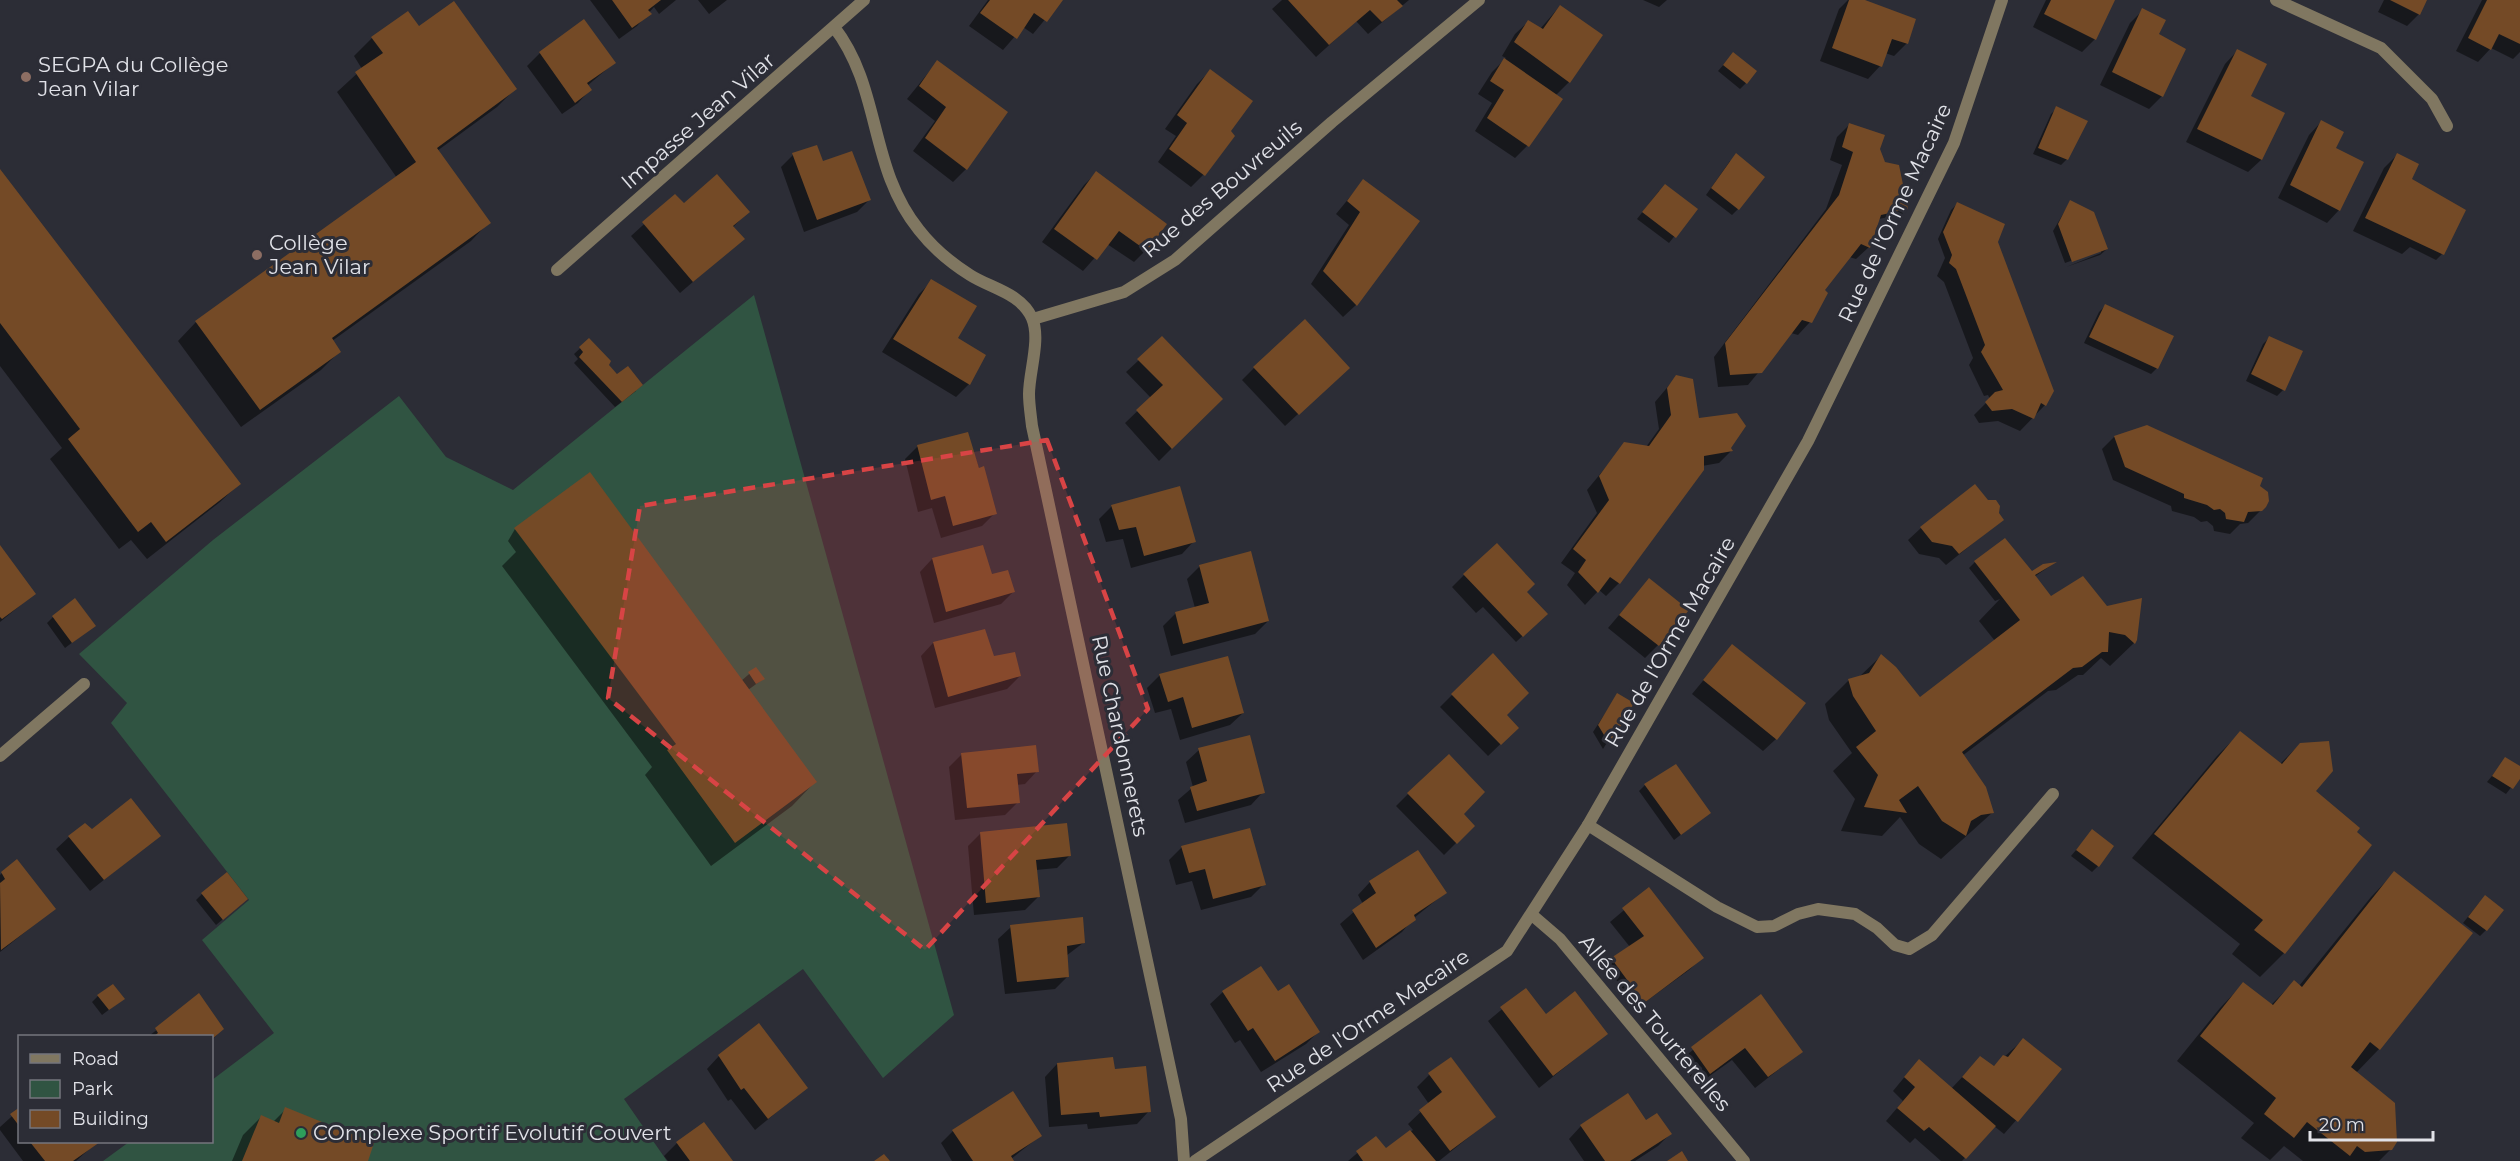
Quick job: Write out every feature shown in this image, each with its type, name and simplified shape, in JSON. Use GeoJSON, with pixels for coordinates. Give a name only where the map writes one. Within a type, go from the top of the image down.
{"type":"FeatureCollection","features":[{"type":"Feature","properties":{"kind":"street","name":"Impasse Jean Vilar"},"geometry":{"type":"LineString","coordinates":[[557,270],[864,0]]}},
{"type":"Feature","properties":{"kind":"street","name":"Rue des Bouvreuils"},"geometry":{"type":"LineString","coordinates":[[1033,319],[1124,292],[1175,260],[1332,122],[1479,0]]}},
{"type":"Feature","properties":{"kind":"street","name":"Rue de l'Orme Macaire"},"geometry":{"type":"LineString","coordinates":[[1195,1161],[1507,951],[1588,825],[1808,441],[1954,143],[2002,0]]}},
{"type":"Feature","properties":{"kind":"street"},"geometry":{"type":"LineString","coordinates":[[2276,0],[2381,48],[2432,99],[2447,126]]}},
{"type":"Feature","properties":{"kind":"street"},"geometry":{"type":"LineString","coordinates":[[834,27],[846,43],[863,82],[885,169],[895,192],[919,230],[953,263],[1013,298],[1024,306],[1033,319]]}},
{"type":"Feature","properties":{"kind":"street","name":"Rue Chardonnerets"},"geometry":{"type":"LineString","coordinates":[[1033,319],[1035,337],[1029,397],[1032,426],[1179,1108],[1184,1161]]}},
{"type":"Feature","properties":{"kind":"street"},"geometry":{"type":"LineString","coordinates":[[0,756],[84,684]]}},
{"type":"Feature","properties":{"kind":"street"},"geometry":{"type":"LineString","coordinates":[[1588,825],[1718,908],[1757,927],[1774,926],[1798,914],[1818,909],[1855,914],[1877,928],[1894,945],[1909,949],[1932,935],[2053,794]]}},
{"type":"Feature","properties":{"kind":"street","name":"Allée des Tourterelles"},"geometry":{"type":"LineString","coordinates":[[1531,914],[1560,939],[1744,1161]]}},
{"type":"Feature","properties":{"kind":"highlighted area"},"geometry":{"type":"Polygon","coordinates":[[[1047,440],[1148,709],[925,950],[608,698],[640,506],[1047,440]]]}},
{"type":"Feature","properties":{"kind":"green space"},"geometry":{"type":"Polygon","coordinates":[[[754,295],[954,1015],[883,1078],[803,969],[624,1099],[667,1161],[103,1161],[128,1143],[213,1143],[213,1079],[274,1033],[202,940],[249,900],[111,723],[127,703],[79,654],[213,540],[399,396],[446,457],[513,490],[754,295]]]}},
{"type":"Feature","properties":{"kind":"building"},"geometry":{"type":"Polygon","coordinates":[[[612,0],[661,0],[648,10],[652,14],[632,28],[612,0]]]}},
{"type":"Feature","properties":{"kind":"building"},"geometry":{"type":"Polygon","coordinates":[[[990,0],[1063,0],[1047,22],[1034,13],[1017,39],[980,13],[990,0]]]}},
{"type":"Feature","properties":{"kind":"building"},"geometry":{"type":"Polygon","coordinates":[[[1288,0],[1397,0],[1403,6],[1382,22],[1370,10],[1329,45],[1288,0]]]}},
{"type":"Feature","properties":{"kind":"building"},"geometry":{"type":"Polygon","coordinates":[[[1849,0],[1865,0],[1916,19],[1908,44],[1892,39],[1882,67],[1832,48],[1849,0]]]}},
{"type":"Feature","properties":{"kind":"building"},"geometry":{"type":"Polygon","coordinates":[[[2051,0],[2115,0],[2096,40],[2044,14],[2051,0]]]}},
{"type":"Feature","properties":{"kind":"building"},"geometry":{"type":"Polygon","coordinates":[[[2390,0],[2427,0],[2420,15],[2390,0]]]}},
{"type":"Feature","properties":{"kind":"building"},"geometry":{"type":"Polygon","coordinates":[[[2487,0],[2520,0],[2520,44],[2499,34],[2491,50],[2468,38],[2487,0]]]}},
{"type":"Feature","properties":{"kind":"building"},"geometry":{"type":"Polygon","coordinates":[[[454,1],[517,89],[437,148],[491,223],[332,338],[341,352],[260,410],[195,321],[416,162],[355,72],[383,53],[371,37],[408,11],[419,26],[454,1]]]}},
{"type":"Feature","properties":{"kind":"building"},"geometry":{"type":"Polygon","coordinates":[[[1560,5],[1603,35],[1570,83],[1514,42],[1528,20],[1543,29],[1560,5]]]}},
{"type":"Feature","properties":{"kind":"building"},"geometry":{"type":"Polygon","coordinates":[[[2142,8],[2166,20],[2159,34],[2186,49],[2163,97],[2112,72],[2142,8]]]}},
{"type":"Feature","properties":{"kind":"building"},"geometry":{"type":"Polygon","coordinates":[[[584,19],[616,63],[587,83],[592,90],[575,103],[539,52],[584,19]]]}},
{"type":"Feature","properties":{"kind":"building"},"geometry":{"type":"Polygon","coordinates":[[[2237,49],[2267,64],[2251,96],[2285,113],[2262,160],[2197,129],[2237,49]]]}},
{"type":"Feature","properties":{"kind":"building"},"geometry":{"type":"Polygon","coordinates":[[[1733,52],[1757,71],[1747,84],[1723,65],[1733,52]]]}},
{"type":"Feature","properties":{"kind":"building"},"geometry":{"type":"Polygon","coordinates":[[[1504,58],[1563,99],[1529,147],[1487,118],[1504,90],[1490,81],[1504,58]]]}},
{"type":"Feature","properties":{"kind":"building"},"geometry":{"type":"Polygon","coordinates":[[[937,60],[1008,112],[967,170],[925,138],[946,107],[919,86],[937,60]]]}},
{"type":"Feature","properties":{"kind":"building"},"geometry":{"type":"Polygon","coordinates":[[[1210,69],[1253,101],[1231,131],[1235,136],[1205,176],[1169,149],[1187,123],[1177,115],[1210,69]]]}},
{"type":"Feature","properties":{"kind":"building"},"geometry":{"type":"Polygon","coordinates":[[[2056,106],[2088,121],[2068,160],[2038,148],[2056,106]]]}},
{"type":"Feature","properties":{"kind":"building"},"geometry":{"type":"Polygon","coordinates":[[[2321,120],[2344,132],[2336,148],[2364,162],[2340,211],[2290,185],[2321,120]]]}},
{"type":"Feature","properties":{"kind":"building"},"geometry":{"type":"Polygon","coordinates":[[[1849,123],[1885,135],[1880,149],[1885,162],[1899,165],[1908,209],[1881,215],[1870,248],[1861,244],[1825,290],[1828,293],[1812,323],[1802,320],[1762,373],[1730,375],[1725,343],[1839,195],[1853,152],[1842,147],[1849,123]]]}},
{"type":"Feature","properties":{"kind":"building"},"geometry":{"type":"Polygon","coordinates":[[[817,145],[823,161],[852,151],[871,200],[817,220],[792,153],[817,145]]]}},
{"type":"Feature","properties":{"kind":"building"},"geometry":{"type":"Polygon","coordinates":[[[1736,153],[1765,177],[1739,210],[1711,188],[1736,153]]]}},
{"type":"Feature","properties":{"kind":"building"},"geometry":{"type":"Polygon","coordinates":[[[2397,153],[2419,164],[2412,179],[2466,210],[2444,255],[2365,218],[2397,153]]]}},
{"type":"Feature","properties":{"kind":"building"},"geometry":{"type":"Polygon","coordinates":[[[0,169],[241,484],[166,542],[151,522],[138,532],[68,439],[80,429],[0,323],[0,169]]]}},
{"type":"Feature","properties":{"kind":"building"},"geometry":{"type":"Polygon","coordinates":[[[1096,171],[1167,224],[1147,251],[1119,231],[1097,260],[1054,229],[1096,171]]]}},
{"type":"Feature","properties":{"kind":"building"},"geometry":{"type":"Polygon","coordinates":[[[717,174],[750,212],[733,226],[745,239],[693,282],[642,222],[675,194],[684,203],[717,174]]]}},
{"type":"Feature","properties":{"kind":"building"},"geometry":{"type":"Polygon","coordinates":[[[1363,179],[1420,221],[1357,306],[1323,271],[1360,212],[1347,201],[1363,179]]]}},
{"type":"Feature","properties":{"kind":"building"},"geometry":{"type":"Polygon","coordinates":[[[1665,184],[1698,209],[1676,238],[1642,212],[1665,184]]]}},
{"type":"Feature","properties":{"kind":"building"},"geometry":{"type":"Polygon","coordinates":[[[2070,200],[2094,212],[2108,249],[2072,262],[2058,224],[2070,200]]]}},
{"type":"Feature","properties":{"kind":"building"},"geometry":{"type":"Polygon","coordinates":[[[1957,202],[2005,224],[1998,242],[2054,391],[2046,406],[2041,403],[2034,419],[2012,409],[1992,411],[1985,402],[1995,392],[2003,390],[1981,352],[1985,345],[1956,269],[1949,263],[1952,255],[1943,232],[1957,202]]]}},
{"type":"Feature","properties":{"kind":"building"},"geometry":{"type":"Polygon","coordinates":[[[931,279],[977,306],[958,338],[986,355],[970,385],[893,339],[931,279]]]}},
{"type":"Feature","properties":{"kind":"building"},"geometry":{"type":"Polygon","coordinates":[[[2105,304],[2174,336],[2158,369],[2089,337],[2105,304]]]}},
{"type":"Feature","properties":{"kind":"building"},"geometry":{"type":"Polygon","coordinates":[[[1305,319],[1350,368],[1299,415],[1253,367],[1305,319]]]}},
{"type":"Feature","properties":{"kind":"building"},"geometry":{"type":"Polygon","coordinates":[[[1162,336],[1223,399],[1172,449],[1136,410],[1163,385],[1137,359],[1162,336]]]}},
{"type":"Feature","properties":{"kind":"building"},"geometry":{"type":"Polygon","coordinates":[[[2269,336],[2303,351],[2285,391],[2251,374],[2269,336]]]}},
{"type":"Feature","properties":{"kind":"building"},"geometry":{"type":"Polygon","coordinates":[[[589,338],[611,361],[609,365],[617,374],[628,366],[643,385],[622,402],[579,357],[583,352],[579,347],[589,338]]]}},
{"type":"Feature","properties":{"kind":"building"},"geometry":{"type":"Polygon","coordinates":[[[1676,375],[1693,379],[1699,418],[1737,413],[1746,426],[1731,448],[1733,451],[1704,456],[1704,470],[1620,584],[1610,577],[1598,593],[1578,572],[1586,560],[1573,549],[1609,500],[1599,476],[1624,442],[1649,446],[1671,415],[1667,388],[1676,375]]]}},
{"type":"Feature","properties":{"kind":"building"},"geometry":{"type":"Polygon","coordinates":[[[2147,425],[2263,478],[2260,486],[2268,492],[2269,501],[2266,507],[2262,511],[2248,512],[2244,522],[2226,519],[2225,513],[2220,509],[2214,510],[2207,505],[2184,498],[2184,494],[2125,467],[2114,436],[2147,425]]]}},
{"type":"Feature","properties":{"kind":"building"},"geometry":{"type":"Polygon","coordinates":[[[968,432],[979,468],[984,466],[997,514],[953,526],[945,496],[931,500],[917,445],[968,432]]]}},
{"type":"Feature","properties":{"kind":"building"},"geometry":{"type":"Polygon","coordinates":[[[590,472],[817,782],[735,843],[667,750],[676,744],[514,528],[590,472]]]}},
{"type":"Feature","properties":{"kind":"building"},"geometry":{"type":"Polygon","coordinates":[[[1975,484],[1988,500],[1996,500],[2000,506],[1999,513],[2004,520],[1959,554],[1952,546],[1932,542],[1920,527],[1975,484]]]}},
{"type":"Feature","properties":{"kind":"building"},"geometry":{"type":"Polygon","coordinates":[[[1180,486],[1196,542],[1144,556],[1136,527],[1119,530],[1111,505],[1180,486]]]}},
{"type":"Feature","properties":{"kind":"building"},"geometry":{"type":"Polygon","coordinates":[[[2005,538],[2032,571],[2043,564],[2057,562],[2035,575],[2051,596],[2083,576],[2107,606],[2142,598],[2135,644],[2125,635],[2109,632],[2108,652],[2102,652],[2082,667],[2073,668],[1962,752],[1986,787],[1994,813],[1981,815],[1971,821],[1966,836],[1942,821],[1918,786],[1899,800],[1907,813],[1864,807],[1878,775],[1856,747],[1876,731],[1853,696],[1848,679],[1869,673],[1881,654],[1896,667],[1920,697],[2020,620],[1974,561],[2005,538]]]}},
{"type":"Feature","properties":{"kind":"building"},"geometry":{"type":"Polygon","coordinates":[[[1497,543],[1535,584],[1527,592],[1548,614],[1523,637],[1463,574],[1497,543]]]}},
{"type":"Feature","properties":{"kind":"building"},"geometry":{"type":"Polygon","coordinates":[[[0,545],[36,594],[2,619],[0,617],[0,545]]]}},
{"type":"Feature","properties":{"kind":"building"},"geometry":{"type":"Polygon","coordinates":[[[983,545],[992,574],[1008,570],[1015,592],[946,612],[932,558],[983,545]]]}},
{"type":"Feature","properties":{"kind":"building"},"geometry":{"type":"Polygon","coordinates":[[[1251,551],[1269,621],[1183,644],[1175,612],[1209,603],[1199,565],[1251,551]]]}},
{"type":"Feature","properties":{"kind":"building"},"geometry":{"type":"Polygon","coordinates":[[[1649,578],[1689,610],[1659,646],[1619,615],[1649,578]]]}},
{"type":"Feature","properties":{"kind":"building"},"geometry":{"type":"Polygon","coordinates":[[[75,598],[96,626],[72,643],[52,616],[75,598]]]}},
{"type":"Feature","properties":{"kind":"building"},"geometry":{"type":"Polygon","coordinates":[[[985,629],[994,656],[1015,652],[1021,676],[948,697],[933,642],[985,629]]]}},
{"type":"Feature","properties":{"kind":"building"},"geometry":{"type":"Polygon","coordinates":[[[1732,644],[1806,703],[1777,740],[1703,680],[1732,644]]]}},
{"type":"Feature","properties":{"kind":"building"},"geometry":{"type":"Polygon","coordinates":[[[1493,653],[1529,693],[1507,715],[1519,728],[1501,745],[1451,694],[1493,653]]]}},
{"type":"Feature","properties":{"kind":"building"},"geometry":{"type":"Polygon","coordinates":[[[1228,656],[1244,713],[1192,728],[1183,697],[1168,702],[1159,674],[1228,656]]]}},
{"type":"Feature","properties":{"kind":"building"},"geometry":{"type":"Polygon","coordinates":[[[756,667],[765,679],[756,684],[748,672],[756,667]]]}},
{"type":"Feature","properties":{"kind":"building"},"geometry":{"type":"Polygon","coordinates":[[[1617,693],[1634,703],[1610,745],[1598,725],[1617,693]]]}},
{"type":"Feature","properties":{"kind":"building"},"geometry":{"type":"Polygon","coordinates":[[[2240,731],[2282,764],[2300,743],[2329,741],[2333,771],[2316,791],[2360,828],[2357,832],[2372,845],[2285,954],[2254,930],[2263,920],[2154,834],[2240,731]]]}},
{"type":"Feature","properties":{"kind":"building"},"geometry":{"type":"Polygon","coordinates":[[[1250,735],[1265,793],[1197,811],[1190,787],[1207,781],[1198,748],[1250,735]]]}},
{"type":"Feature","properties":{"kind":"building"},"geometry":{"type":"Polygon","coordinates":[[[1036,745],[1039,772],[1017,774],[1020,803],[967,808],[961,753],[1036,745]]]}},
{"type":"Feature","properties":{"kind":"building"},"geometry":{"type":"Polygon","coordinates":[[[1449,754],[1485,792],[1464,814],[1475,826],[1457,844],[1407,793],[1449,754]]]}},
{"type":"Feature","properties":{"kind":"building"},"geometry":{"type":"Polygon","coordinates":[[[2505,757],[2520,766],[2520,779],[2513,789],[2492,776],[2505,757]]]}},
{"type":"Feature","properties":{"kind":"building"},"geometry":{"type":"Polygon","coordinates":[[[1676,764],[1711,813],[1681,835],[1644,784],[1676,764]]]}},
{"type":"Feature","properties":{"kind":"building"},"geometry":{"type":"Polygon","coordinates":[[[131,798],[161,836],[104,880],[68,836],[85,823],[92,829],[131,798]]]}},
{"type":"Feature","properties":{"kind":"building"},"geometry":{"type":"Polygon","coordinates":[[[1067,823],[1071,856],[1036,860],[1040,897],[986,903],[980,832],[1067,823]]]}},
{"type":"Feature","properties":{"kind":"building"},"geometry":{"type":"Polygon","coordinates":[[[1250,828],[1266,885],[1213,899],[1205,869],[1189,873],[1181,846],[1250,828]]]}},
{"type":"Feature","properties":{"kind":"building"},"geometry":{"type":"Polygon","coordinates":[[[2092,829],[2114,846],[2099,867],[2076,850],[2092,829]]]}},
{"type":"Feature","properties":{"kind":"building"},"geometry":{"type":"Polygon","coordinates":[[[1418,850],[1447,893],[1414,915],[1416,920],[1376,948],[1352,910],[1376,893],[1369,881],[1418,850]]]}},
{"type":"Feature","properties":{"kind":"building"},"geometry":{"type":"Polygon","coordinates":[[[17,859],[56,909],[1,950],[0,883],[5,879],[1,872],[17,859]]]}},
{"type":"Feature","properties":{"kind":"building"},"geometry":{"type":"Polygon","coordinates":[[[2394,871],[2473,933],[2380,1050],[2370,1042],[2351,1067],[2395,1103],[2397,1142],[2392,1150],[2365,1152],[2357,1146],[2350,1156],[2307,1122],[2294,1138],[2264,1114],[2276,1098],[2200,1036],[2243,982],[2273,1005],[2294,980],[2302,987],[2394,871]]]}},
{"type":"Feature","properties":{"kind":"building"},"geometry":{"type":"Polygon","coordinates":[[[227,872],[248,899],[223,920],[201,893],[227,872]]]}},
{"type":"Feature","properties":{"kind":"building"},"geometry":{"type":"Polygon","coordinates":[[[1649,887],[1704,958],[1644,1003],[1611,958],[1644,936],[1622,908],[1649,887]]]}},
{"type":"Feature","properties":{"kind":"building"},"geometry":{"type":"Polygon","coordinates":[[[2485,895],[2504,910],[2487,931],[2468,917],[2485,895]]]}},
{"type":"Feature","properties":{"kind":"building"},"geometry":{"type":"Polygon","coordinates":[[[1083,917],[1085,943],[1067,946],[1069,977],[1017,982],[1010,925],[1083,917]]]}},
{"type":"Feature","properties":{"kind":"building"},"geometry":{"type":"Polygon","coordinates":[[[1261,966],[1278,991],[1289,984],[1320,1032],[1275,1061],[1253,1028],[1248,1031],[1222,991],[1261,966]]]}},
{"type":"Feature","properties":{"kind":"building"},"geometry":{"type":"Polygon","coordinates":[[[113,984],[125,999],[109,1010],[97,995],[113,984]]]}},
{"type":"Feature","properties":{"kind":"building"},"geometry":{"type":"Polygon","coordinates":[[[1526,988],[1546,1014],[1575,991],[1608,1034],[1553,1076],[1500,1007],[1526,988]]]}},
{"type":"Feature","properties":{"kind":"building"},"geometry":{"type":"Polygon","coordinates":[[[199,993],[224,1029],[213,1038],[213,1035],[155,1035],[158,1033],[155,1028],[199,993]]]}},
{"type":"Feature","properties":{"kind":"building"},"geometry":{"type":"Polygon","coordinates":[[[1761,994],[1803,1052],[1768,1077],[1745,1048],[1710,1074],[1691,1047],[1761,994]]]}},
{"type":"Feature","properties":{"kind":"building"},"geometry":{"type":"Polygon","coordinates":[[[759,1023],[808,1088],[768,1119],[744,1088],[741,1090],[718,1055],[759,1023]]]}},
{"type":"Feature","properties":{"kind":"building"},"geometry":{"type":"Polygon","coordinates":[[[2023,1038],[2062,1069],[2018,1122],[1962,1077],[1980,1056],[1994,1066],[2003,1055],[2008,1057],[2023,1038]]]}},
{"type":"Feature","properties":{"kind":"building"},"geometry":{"type":"Polygon","coordinates":[[[1113,1057],[1115,1069],[1146,1066],[1151,1112],[1100,1117],[1099,1112],[1061,1115],[1057,1063],[1113,1057]]]}},
{"type":"Feature","properties":{"kind":"building"},"geometry":{"type":"Polygon","coordinates":[[[1451,1057],[1496,1117],[1450,1151],[1419,1110],[1442,1092],[1428,1073],[1451,1057]]]}},
{"type":"Feature","properties":{"kind":"building"},"geometry":{"type":"Polygon","coordinates":[[[1919,1059],[1996,1126],[1966,1159],[1929,1127],[1924,1131],[1897,1108],[1915,1087],[1904,1077],[1919,1059]]]}},
{"type":"Feature","properties":{"kind":"building"},"geometry":{"type":"Polygon","coordinates":[[[1013,1091],[1042,1136],[1011,1156],[1014,1161],[973,1161],[952,1130],[1013,1091]]]}},
{"type":"Feature","properties":{"kind":"building"},"geometry":{"type":"Polygon","coordinates":[[[1628,1093],[1646,1120],[1657,1113],[1672,1134],[1630,1161],[1605,1161],[1580,1125],[1628,1093]]]}},
{"type":"Feature","properties":{"kind":"building","name":"COmplexe Sportif Evolutif Couvert"},"geometry":{"type":"Polygon","coordinates":[[[285,1107],[374,1143],[368,1161],[242,1161],[261,1115],[279,1123],[285,1107]]]}},
{"type":"Feature","properties":{"kind":"building"},"geometry":{"type":"Polygon","coordinates":[[[18,1108],[18,1124],[10,1114],[18,1108]]]}},
{"type":"Feature","properties":{"kind":"building"},"geometry":{"type":"Polygon","coordinates":[[[704,1122],[733,1161],[690,1161],[676,1142],[704,1122]]]}},
{"type":"Feature","properties":{"kind":"building"},"geometry":{"type":"Polygon","coordinates":[[[1410,1130],[1436,1161],[1363,1161],[1356,1151],[1376,1136],[1386,1148],[1410,1130]]]}},
{"type":"Feature","properties":{"kind":"building"},"geometry":{"type":"Polygon","coordinates":[[[31,1143],[99,1143],[73,1161],[45,1161],[31,1143]]]}},
{"type":"Feature","properties":{"kind":"building"},"geometry":{"type":"Polygon","coordinates":[[[1682,1151],[1688,1161],[1667,1161],[1682,1151]]]}},
{"type":"Feature","properties":{"kind":"building"},"geometry":{"type":"Polygon","coordinates":[[[884,1154],[890,1161],[874,1161],[884,1154]]]}},
{"type":"Feature","properties":{"kind":"place","name":"SEGPA du Collège Jean Vilar"},"geometry":{"type":"Point","coordinates":[26,77]}},
{"type":"Feature","properties":{"kind":"place","name":"Collège Jean Vilar"},"geometry":{"type":"Point","coordinates":[257,255]}},
{"type":"Feature","properties":{"kind":"place","name":"COmplexe Sportif Evolutif Couvert"},"geometry":{"type":"Point","coordinates":[301,1133]}}]}
